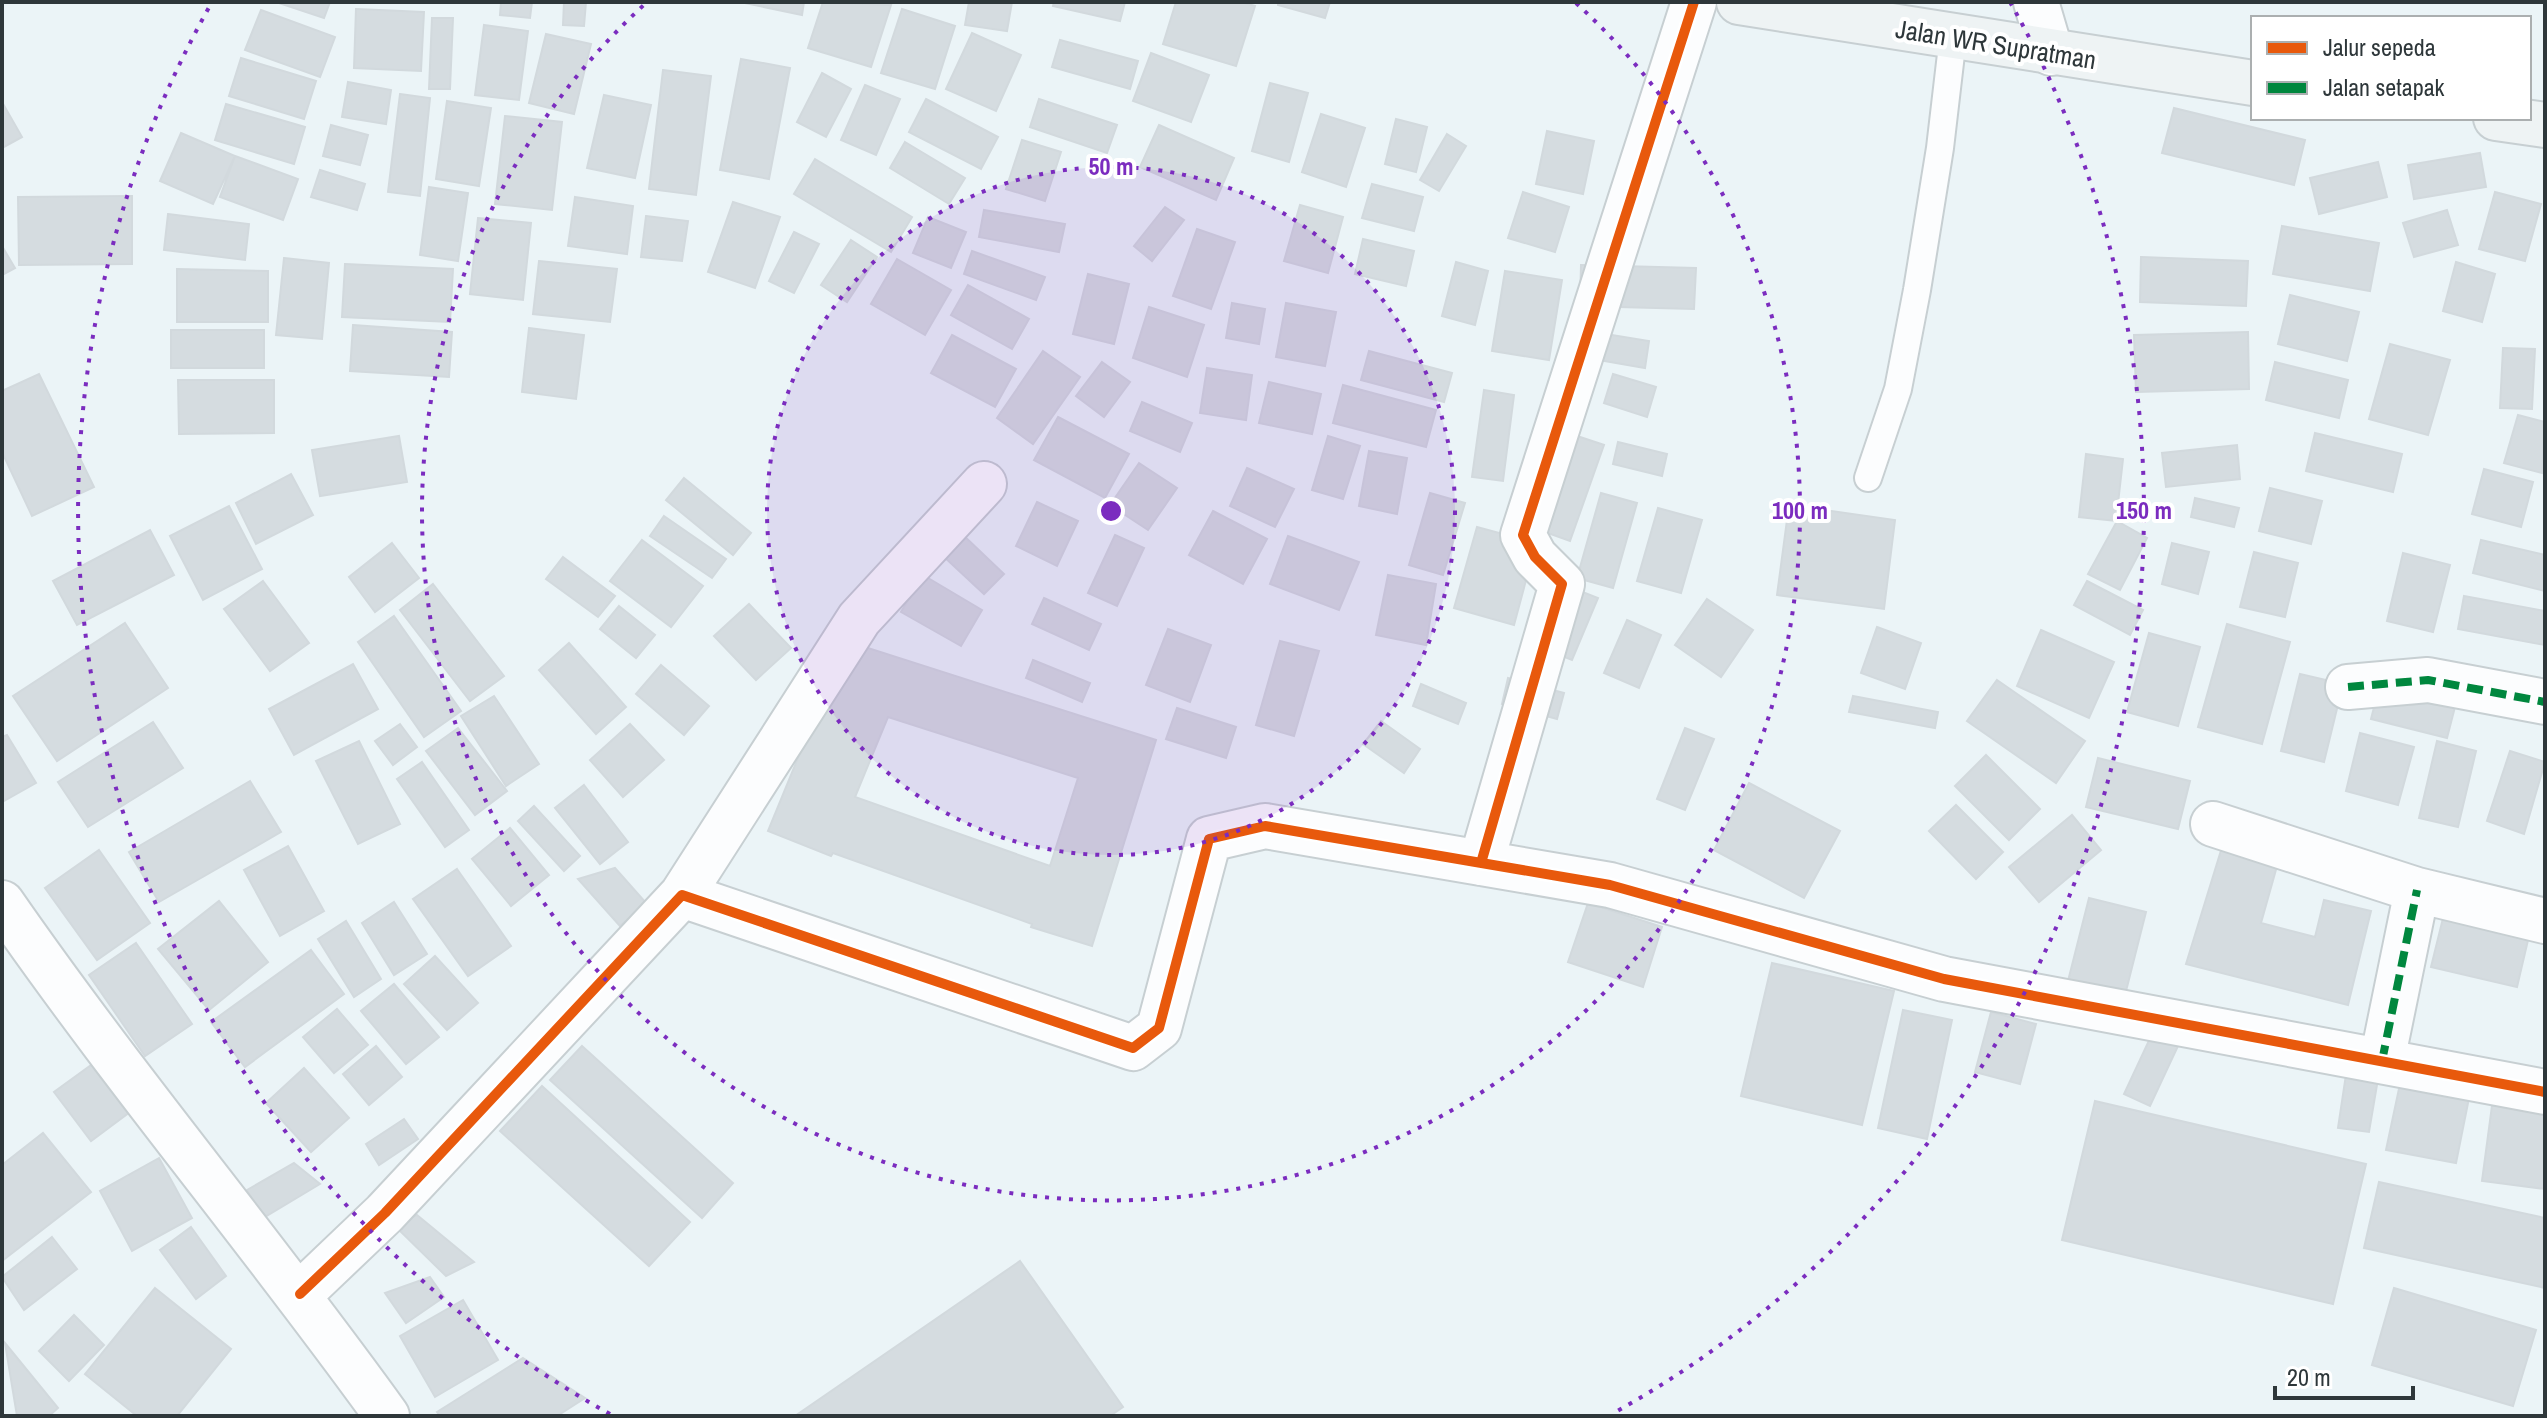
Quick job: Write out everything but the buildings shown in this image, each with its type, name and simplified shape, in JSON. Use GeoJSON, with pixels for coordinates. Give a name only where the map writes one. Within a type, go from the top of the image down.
{"type":"FeatureCollection","features":[{"type":"Feature","properties":{"kind":"main road","name":"Jalan WR Supratman"},"geometry":{"type":"LineString","coordinates":[[1739,2],[2251,83]]}},
{"type":"Feature","properties":{"kind":"main road"},"geometry":{"type":"LineString","coordinates":[[2510,120],[2545,125]]}},
{"type":"Feature","properties":{"kind":"street"},"geometry":{"type":"LineString","coordinates":[[1481,863],[1562,584],[1535,557],[1523,535],[1694,2]]}},
{"type":"Feature","properties":{"kind":"street"},"geometry":{"type":"LineString","coordinates":[[2036,2],[2051,53]]}},
{"type":"Feature","properties":{"kind":"street"},"geometry":{"type":"LineString","coordinates":[[300,1294],[385,1213],[682,895],[859,619],[984,484]]}},
{"type":"Feature","properties":{"kind":"street"},"geometry":{"type":"LineString","coordinates":[[2348,687],[2428,680],[2545,702]]}},
{"type":"Feature","properties":{"kind":"street"},"geometry":{"type":"LineString","coordinates":[[2213,824],[2417,890],[2545,921]]}},
{"type":"Feature","properties":{"kind":"street"},"geometry":{"type":"LineString","coordinates":[[682,895],[1133,1048],[1159,1028],[1209,839],[1265,826],[1610,885],[1944,979],[2545,1092]]}},
{"type":"Feature","properties":{"kind":"street"},"geometry":{"type":"LineString","coordinates":[[2382,1061],[2417,890]]}},
{"type":"Feature","properties":{"kind":"street"},"geometry":{"type":"LineString","coordinates":[[2,903],[57,982],[300,1294],[387,1416]]}},
{"type":"Feature","properties":{"kind":"lane"},"geometry":{"type":"LineString","coordinates":[[1868,478],[1898,389],[1940,148],[1953,37]]}},
{"type":"Feature","properties":{"kind":"marked path"},"geometry":{"type":"LineString","coordinates":[[2348,687],[2428,680],[2545,702]]}},
{"type":"Feature","properties":{"kind":"marked path"},"geometry":{"type":"LineString","coordinates":[[2382,1061],[2417,890]]}},
{"type":"Feature","properties":{"kind":"cycle path"},"geometry":{"type":"LineString","coordinates":[[1481,863],[1562,584],[1535,557],[1523,535],[1694,2]]}},
{"type":"Feature","properties":{"kind":"cycle path"},"geometry":{"type":"LineString","coordinates":[[300,1294],[385,1213],[682,895],[1133,1048],[1159,1028],[1209,839],[1265,826],[1610,885],[1944,979],[2545,1092]]}}]}
